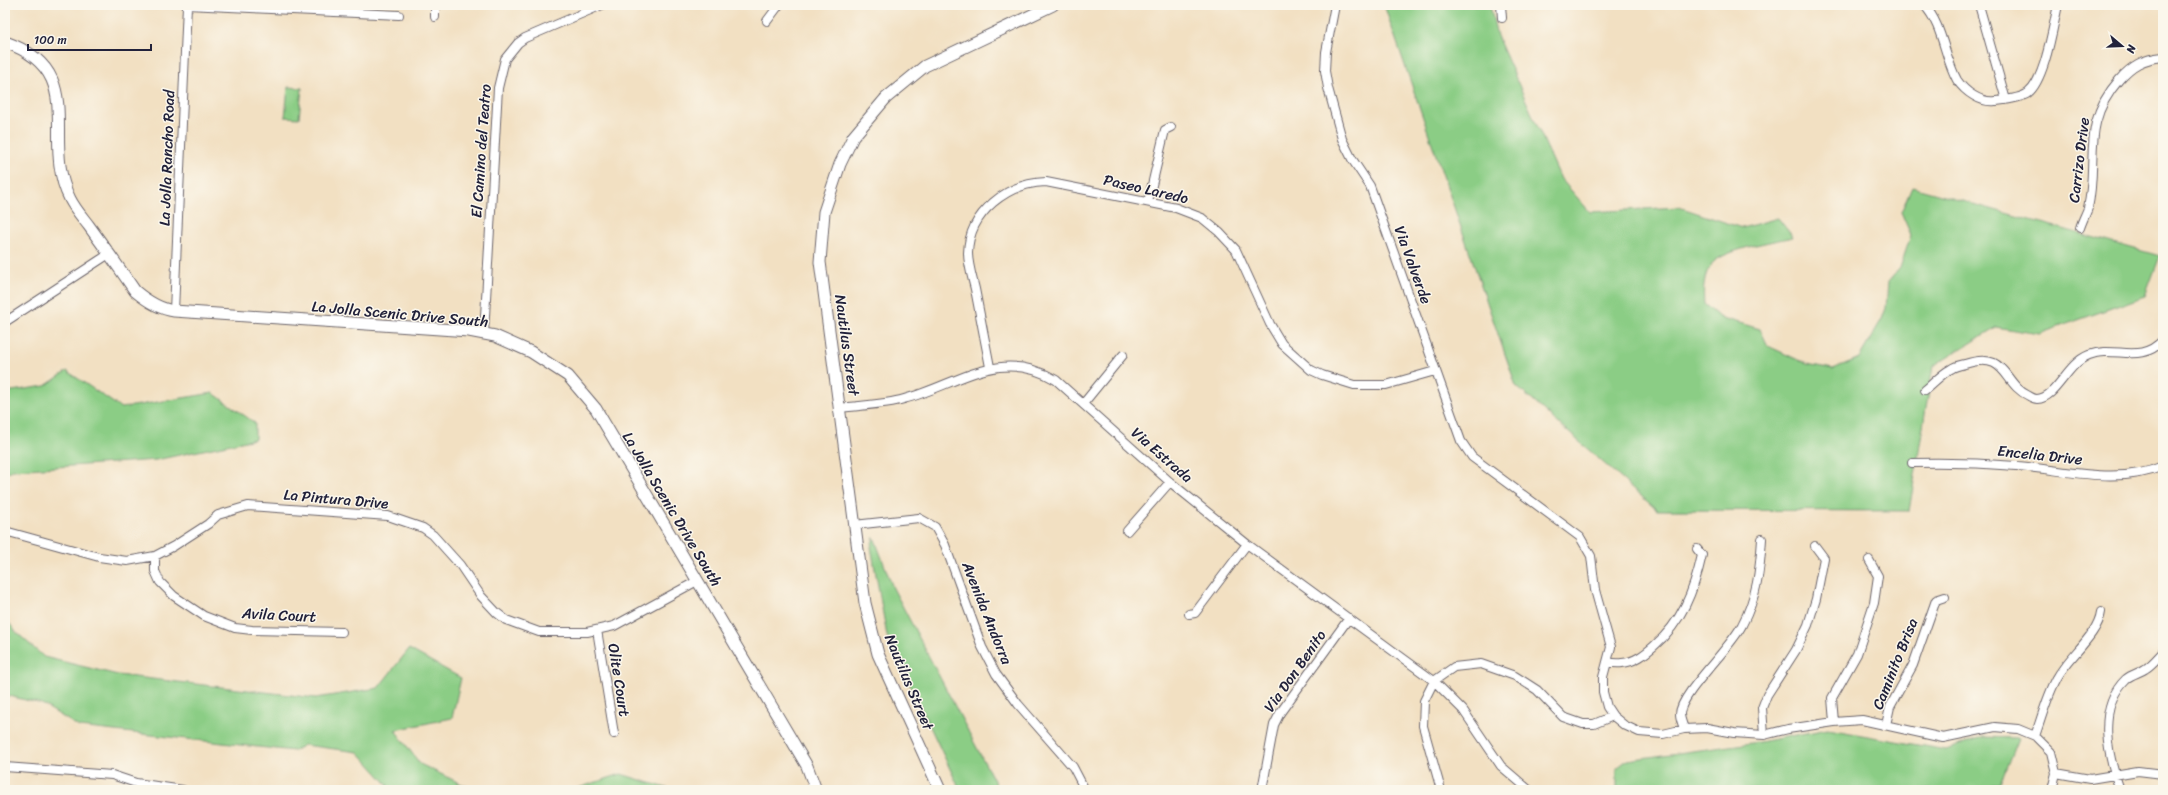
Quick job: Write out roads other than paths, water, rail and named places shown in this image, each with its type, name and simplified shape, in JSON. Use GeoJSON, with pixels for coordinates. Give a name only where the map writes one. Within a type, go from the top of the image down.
{"type":"FeatureCollection","features":[{"type":"Feature","properties":{"kind":"street"},"geometry":{"type":"LineString","coordinates":[[187,5],[399,15]]}},
{"type":"Feature","properties":{"kind":"street","name":"La Jolla Rancho Road"},"geometry":{"type":"LineString","coordinates":[[174,312],[187,5]]}},
{"type":"Feature","properties":{"kind":"street"},"geometry":{"type":"LineString","coordinates":[[435,5],[435,17]]}},
{"type":"Feature","properties":{"kind":"street","name":"El Camino del Teatro"},"geometry":{"type":"LineString","coordinates":[[484,334],[498,88],[505,59],[525,38],[602,5]]}},
{"type":"Feature","properties":{"kind":"street"},"geometry":{"type":"LineString","coordinates":[[767,21],[779,5]]}},
{"type":"Feature","properties":{"kind":"street","name":"Nautilus Street"},"geometry":{"type":"LineString","coordinates":[[940,790],[878,654],[865,603],[845,466],[840,408],[820,262],[821,230],[824,212],[840,164],[853,137],[886,98],[925,66],[1053,5]]}},
{"type":"Feature","properties":{"kind":"street","name":"Via Valverde"},"geometry":{"type":"LineString","coordinates":[[1334,5],[1326,52],[1325,71],[1342,139],[1352,160],[1370,186],[1435,372],[1461,441],[1472,457],[1580,537],[1591,556],[1595,590],[1611,647],[1603,677],[1602,692],[1607,707],[1613,716]]}},
{"type":"Feature","properties":{"kind":"street"},"geometry":{"type":"LineString","coordinates":[[1502,5],[1502,18]]}},
{"type":"Feature","properties":{"kind":"street"},"geometry":{"type":"LineString","coordinates":[[1924,5],[1938,29],[1958,82],[1974,97],[1990,102],[2006,100],[2027,94],[2035,84],[2041,71],[2058,5]]}},
{"type":"Feature","properties":{"kind":"street"},"geometry":{"type":"LineString","coordinates":[[1979,5],[2006,100]]}},
{"type":"Feature","properties":{"kind":"street","name":"La Jolla Scenic Drive South"},"geometry":{"type":"LineString","coordinates":[[5,42],[32,55],[45,66],[53,78],[56,92],[60,166],[70,199],[135,290],[145,300],[163,310],[174,312],[469,331],[495,336],[531,352],[576,384],[596,409],[807,766],[816,790]]}},
{"type":"Feature","properties":{"kind":"street","name":"Carrizo Drive"},"geometry":{"type":"LineString","coordinates":[[2080,228],[2090,196],[2092,143],[2098,115],[2110,91],[2124,75],[2147,59],[2163,57]]}},
{"type":"Feature","properties":{"kind":"street"},"geometry":{"type":"LineString","coordinates":[[1148,202],[1165,130],[1171,127]]}},
{"type":"Feature","properties":{"kind":"street","name":"Paseo Laredo"},"geometry":{"type":"LineString","coordinates":[[990,367],[968,254],[973,229],[988,207],[1005,193],[1034,182],[1046,182],[1176,208],[1202,218],[1219,232],[1236,250],[1270,324],[1282,344],[1311,370],[1354,385],[1386,385],[1435,372]]}},
{"type":"Feature","properties":{"kind":"street"},"geometry":{"type":"LineString","coordinates":[[5,322],[109,254]]}},
{"type":"Feature","properties":{"kind":"street"},"geometry":{"type":"LineString","coordinates":[[1925,390],[1951,368],[1978,360],[1994,364],[2004,369],[2019,392],[2036,400],[2046,397],[2076,361],[2090,355],[2100,353],[2139,354],[2152,349],[2163,340]]}},
{"type":"Feature","properties":{"kind":"street"},"geometry":{"type":"LineString","coordinates":[[1083,404],[1124,355]]}},
{"type":"Feature","properties":{"kind":"street","name":"Via Estrada"},"geometry":{"type":"LineString","coordinates":[[840,408],[903,400],[944,385],[959,377],[990,367],[1003,365],[1028,368],[1049,375],[1170,482],[1247,544],[1434,681],[1472,722],[1501,766],[1529,790]]}},
{"type":"Feature","properties":{"kind":"street","name":"Encelia Drive"},"geometry":{"type":"LineString","coordinates":[[1912,463],[1954,462],[2017,466],[2096,475],[2148,473],[2163,466]]}},
{"type":"Feature","properties":{"kind":"street"},"geometry":{"type":"LineString","coordinates":[[1127,531],[1170,482]]}},
{"type":"Feature","properties":{"kind":"street","name":"La Pintura Drive"},"geometry":{"type":"LineString","coordinates":[[5,531],[99,557],[127,561],[155,556],[208,524],[218,515],[248,506],[388,516],[424,528],[433,534],[460,565],[481,596],[506,620],[539,632],[586,632],[614,626],[697,581]]}},
{"type":"Feature","properties":{"kind":"street","name":"Avenida Andorra"},"geometry":{"type":"LineString","coordinates":[[854,525],[919,518],[935,527],[945,545],[982,646],[996,674],[1018,704],[1073,767],[1085,790]]}},
{"type":"Feature","properties":{"kind":"street"},"geometry":{"type":"LineString","coordinates":[[1684,729],[1680,714],[1684,700],[1731,644],[1751,607],[1760,575],[1762,539]]}},
{"type":"Feature","properties":{"kind":"street"},"geometry":{"type":"LineString","coordinates":[[1189,614],[1195,613],[1247,544]]}},
{"type":"Feature","properties":{"kind":"street"},"geometry":{"type":"LineString","coordinates":[[1764,735],[1762,708],[1764,702],[1796,650],[1808,625],[1816,599],[1824,558],[1815,546]]}},
{"type":"Feature","properties":{"kind":"street"},"geometry":{"type":"LineString","coordinates":[[1607,662],[1623,663],[1643,656],[1672,627],[1687,604],[1696,582],[1702,555],[1697,549]]}},
{"type":"Feature","properties":{"kind":"street","name":"Avila Court"},"geometry":{"type":"LineString","coordinates":[[155,556],[156,571],[160,582],[174,596],[204,616],[235,628],[342,632]]}},
{"type":"Feature","properties":{"kind":"street"},"geometry":{"type":"LineString","coordinates":[[1834,722],[1832,698],[1857,654],[1874,603],[1878,576],[1869,560]]}},
{"type":"Feature","properties":{"kind":"street","name":"Caminito Brisa"},"geometry":{"type":"LineString","coordinates":[[1886,725],[1890,707],[1912,665],[1936,600],[1945,597]]}},
{"type":"Feature","properties":{"kind":"street"},"geometry":{"type":"LineString","coordinates":[[2035,736],[2056,679],[2065,664],[2100,622],[2101,612]]}},
{"type":"Feature","properties":{"kind":"street","name":"Via Don Benito"},"geometry":{"type":"LineString","coordinates":[[1262,790],[1274,725],[1280,713],[1349,618]]}},
{"type":"Feature","properties":{"kind":"street","name":"Olite Court"},"geometry":{"type":"LineString","coordinates":[[597,630],[614,734]]}},
{"type":"Feature","properties":{"kind":"street"},"geometry":{"type":"LineString","coordinates":[[2120,790],[2109,754],[2107,731],[2115,694],[2127,678],[2146,669],[2163,652]]}},
{"type":"Feature","properties":{"kind":"street"},"geometry":{"type":"LineString","coordinates":[[1441,790],[1423,726],[1424,701],[1434,681],[1454,666],[1481,664],[1515,676],[1537,690],[1563,717],[1583,724],[1594,724],[1613,716],[1624,725],[1639,732],[1662,734],[1684,729],[1707,728],[1734,733],[1764,735],[1788,729],[1834,722],[1862,720],[1923,735],[1943,738],[1995,727],[2018,729],[2035,736],[2051,752],[2056,773],[2052,790]]}},
{"type":"Feature","properties":{"kind":"street"},"geometry":{"type":"LineString","coordinates":[[5,767],[112,775],[136,783],[183,790]]}},
{"type":"Feature","properties":{"kind":"street"},"geometry":{"type":"LineString","coordinates":[[2056,773],[2090,779],[2138,771],[2163,774]]}}]}
